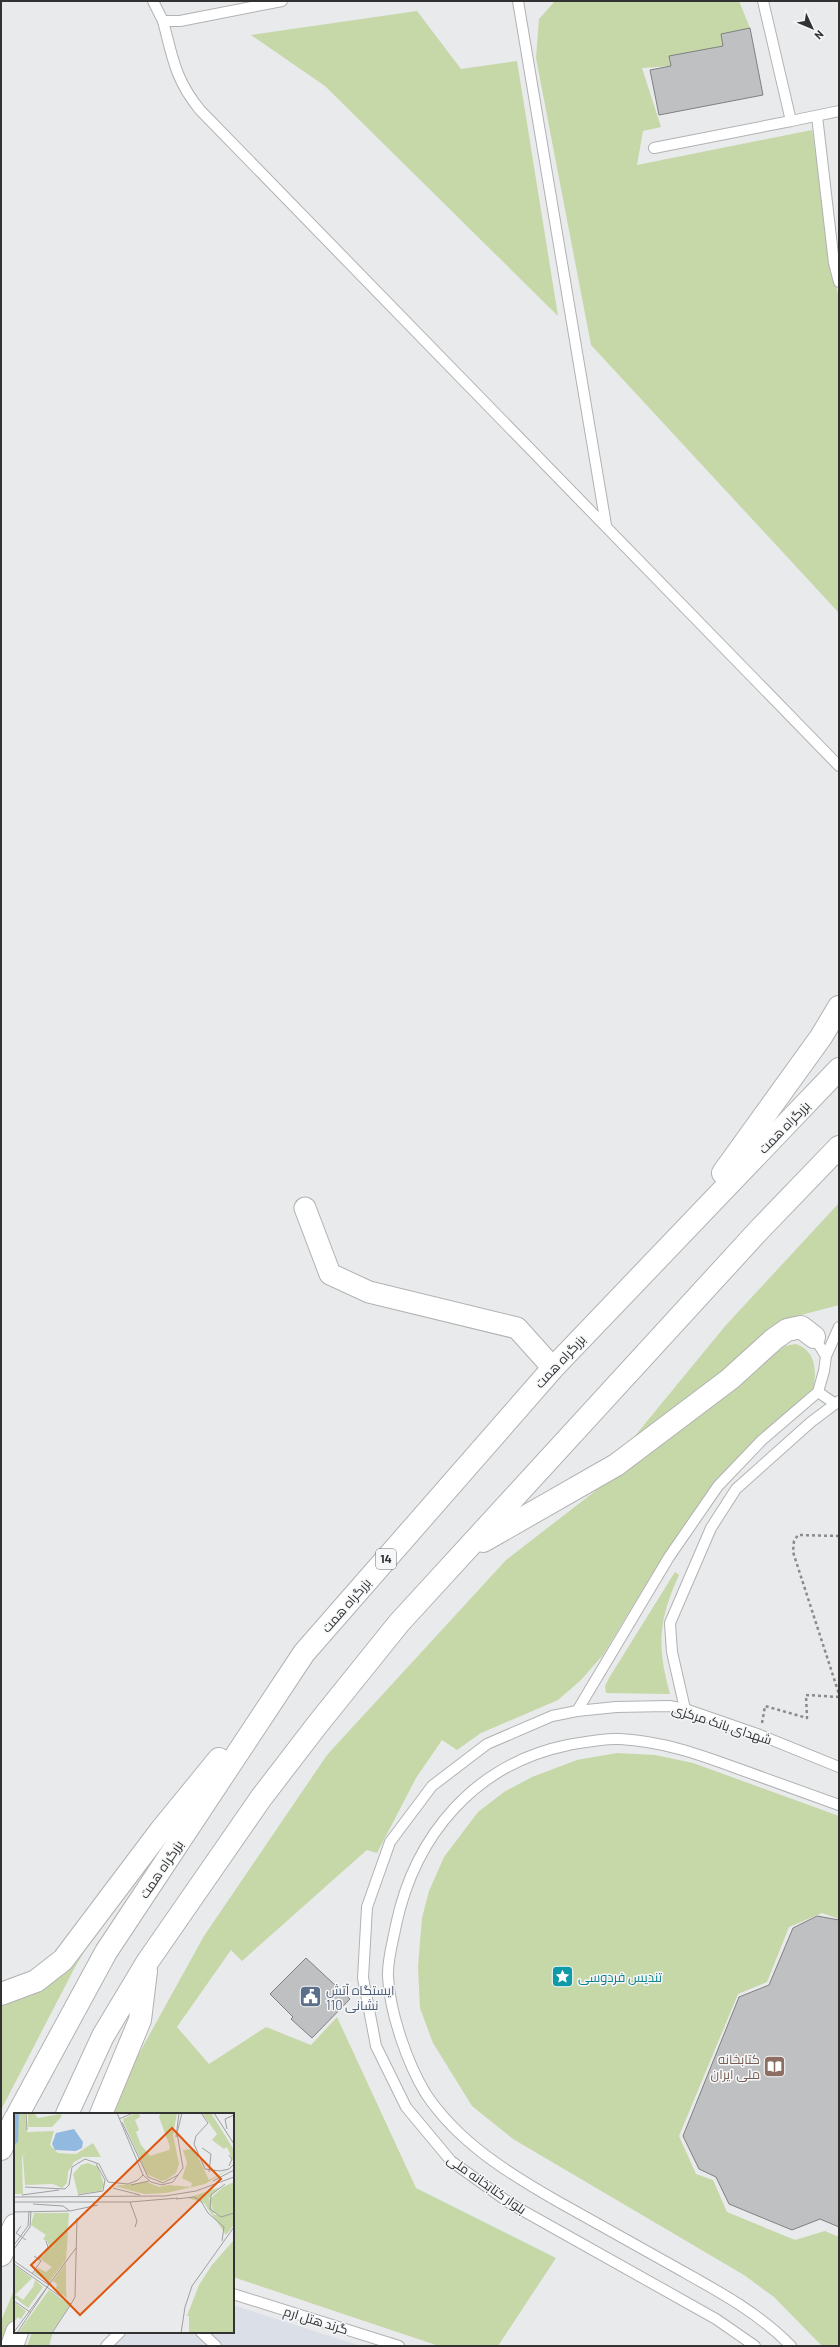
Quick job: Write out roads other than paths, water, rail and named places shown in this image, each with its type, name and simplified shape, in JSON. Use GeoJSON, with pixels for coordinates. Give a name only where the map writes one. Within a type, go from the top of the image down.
{"type":"FeatureCollection","features":[{"type":"Feature","properties":{"kind":"highway"},"geometry":{"type":"LineString","coordinates":[[681,1233],[821,1037],[839,1006]]}},
{"type":"Feature","properties":{"kind":"highway","name":"بزرگراه همت"},"geometry":{"type":"LineString","coordinates":[[19,2113],[106,1952],[304,1653],[553,1368],[839,1069]]}},
{"type":"Feature","properties":{"kind":"highway"},"geometry":{"type":"LineString","coordinates":[[67,2113],[103,2036],[148,1961],[260,1798],[317,1725],[399,1623],[759,1230],[839,1147]]}},
{"type":"Feature","properties":{"kind":"highway"},"geometry":{"type":"LineString","coordinates":[[465,1551],[616,1465],[730,1379],[787,1330],[801,1328],[814,1336]]}},
{"type":"Feature","properties":{"kind":"highway"},"geometry":{"type":"LineString","coordinates":[[1,1994],[36,1981],[63,1960],[161,1830],[304,1653]]}},
{"type":"Feature","properties":{"kind":"highway"},"geometry":{"type":"LineString","coordinates":[[101,2113],[140,2020],[148,1961]]}},
{"type":"Feature","properties":{"kind":"highway"},"geometry":{"type":"LineString","coordinates":[[1,2149],[14,2121]]}},
{"type":"Feature","properties":{"kind":"highway"},"geometry":{"type":"LineString","coordinates":[[1,2255],[14,2227]]}},
{"type":"Feature","properties":{"kind":"highway"},"geometry":{"type":"LineString","coordinates":[[12,2346],[17,2333]]}},
{"type":"Feature","properties":{"kind":"street"},"geometry":{"type":"LineString","coordinates":[[305,1208],[330,1274],[369,1292],[517,1328],[553,1368]]}},
{"type":"Feature","properties":{"kind":"street"},"geometry":{"type":"LineString","coordinates":[[23,2346],[27,2333]]}},
{"type":"Feature","properties":{"kind":"lane"},"geometry":{"type":"LineString","coordinates":[[153,1],[163,21],[177,76],[187,94],[200,110],[606,525],[839,766]]}},
{"type":"Feature","properties":{"kind":"lane"},"geometry":{"type":"LineString","coordinates":[[163,21],[180,21],[282,1]]}},
{"type":"Feature","properties":{"kind":"lane"},"geometry":{"type":"LineString","coordinates":[[518,1],[606,525]]}},
{"type":"Feature","properties":{"kind":"lane"},"geometry":{"type":"LineString","coordinates":[[764,1],[791,121]]}},
{"type":"Feature","properties":{"kind":"lane"},"geometry":{"type":"LineString","coordinates":[[654,148],[839,111]]}},
{"type":"Feature","properties":{"kind":"lane"},"geometry":{"type":"LineString","coordinates":[[817,116],[834,263],[839,282]]}},
{"type":"Feature","properties":{"kind":"lane"},"geometry":{"type":"LineString","coordinates":[[577,1711],[669,1557],[718,1486],[762,1440],[818,1392],[824,1371],[826,1356],[839,1327]]}},
{"type":"Feature","properties":{"kind":"lane"},"geometry":{"type":"LineString","coordinates":[[814,1336],[826,1356]]}},
{"type":"Feature","properties":{"kind":"lane"},"geometry":{"type":"LineString","coordinates":[[685,1709],[672,1652],[670,1623],[691,1571],[711,1528],[736,1489],[837,1402],[818,1392]]}},
{"type":"Feature","properties":{"kind":"lane","name":"شهدای بانک مرکزی"},"geometry":{"type":"LineString","coordinates":[[577,1711],[648,1706],[685,1709],[760,1735],[839,1767]]}},
{"type":"Feature","properties":{"kind":"lane","name":"بلوار کتابخانه ملی"},"geometry":{"type":"LineString","coordinates":[[577,1711],[552,1716],[488,1744],[432,1786],[390,1842],[367,1906],[363,1978],[376,2046],[406,2108],[451,2161],[511,2204],[716,2319],[755,2346]]}},
{"type":"Feature","properties":{"kind":"lane","name":"بلوار کتابخانه ملی"},"geometry":{"type":"LineString","coordinates":[[791,2346],[774,2328],[730,2298],[524,2182],[468,2143],[426,2094],[400,2038],[388,1976],[401,1904],[415,1864],[427,1842],[448,1813],[477,1787],[519,1760],[550,1749],[587,1741],[619,1739],[653,1743],[694,1752],[839,1805]]}},
{"type":"Feature","properties":{"kind":"lane","name":"گرند هتل ارم"},"geometry":{"type":"LineString","coordinates":[[234,2294],[399,2346]]}},
{"type":"Feature","properties":{"kind":"lane"},"geometry":{"type":"LineString","coordinates":[[106,2346],[119,2333]]}},
{"type":"Feature","properties":{"kind":"lane"},"geometry":{"type":"LineString","coordinates":[[202,2333],[216,2346]]}},
{"type":"Feature","properties":{"kind":"place","name":"تندیس فردوسی"},"geometry":{"type":"Point","coordinates":[563,1977]}},
{"type":"Feature","properties":{"kind":"place","name":"ایستگاه آتش نشانی 110"},"geometry":{"type":"Point","coordinates":[310,1997]}},
{"type":"Feature","properties":{"kind":"place","name":"کتابخانه ملی ایران"},"geometry":{"type":"Point","coordinates":[775,2066]}}]}
